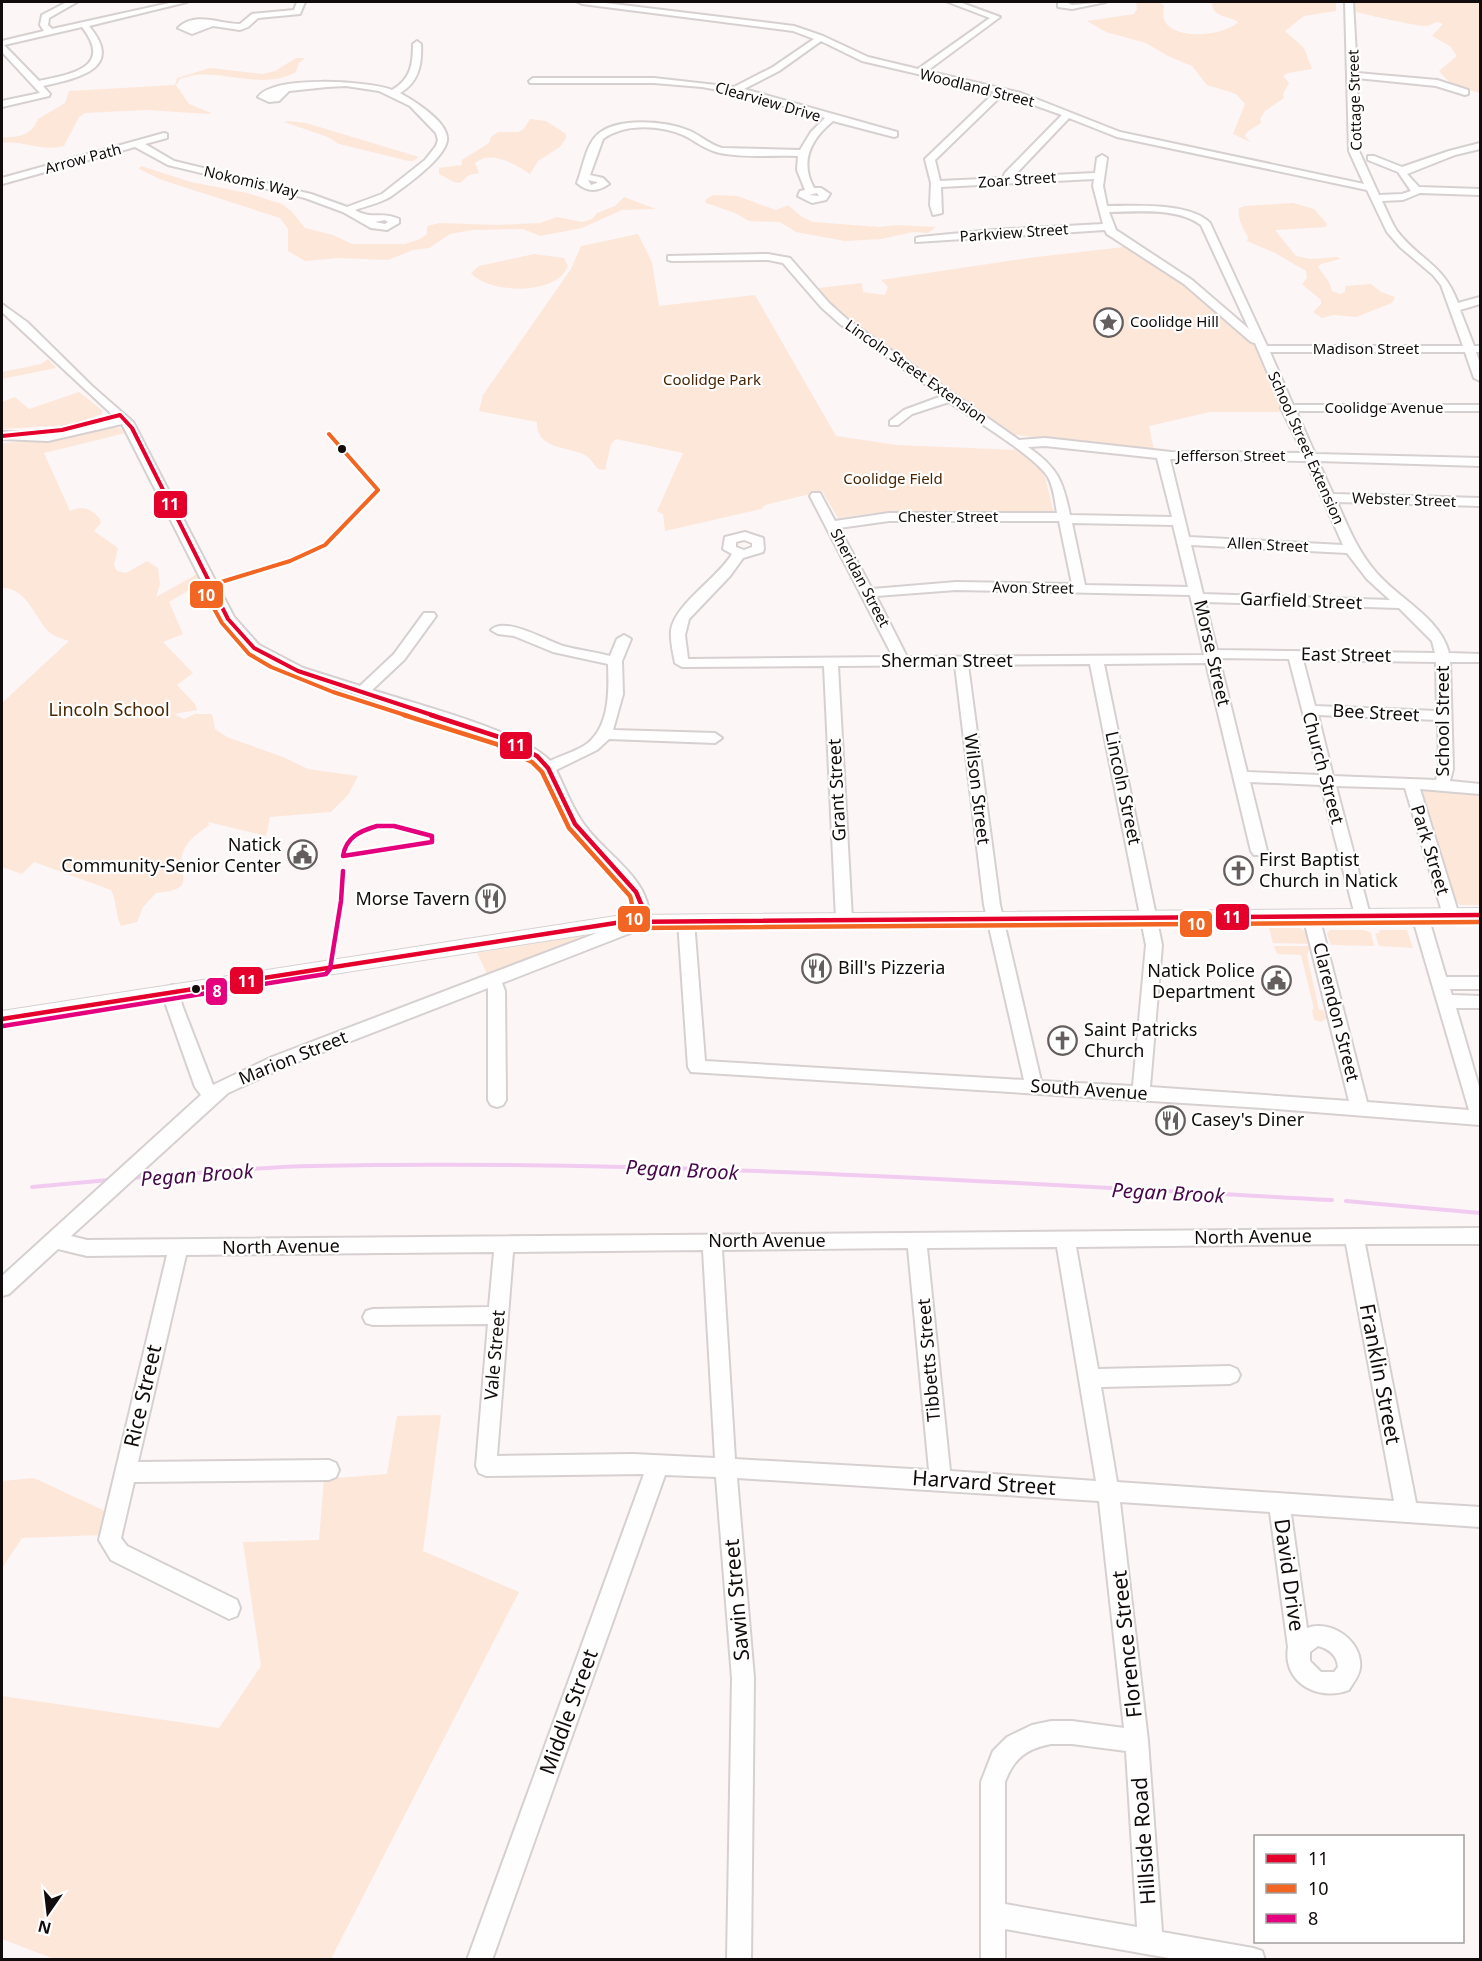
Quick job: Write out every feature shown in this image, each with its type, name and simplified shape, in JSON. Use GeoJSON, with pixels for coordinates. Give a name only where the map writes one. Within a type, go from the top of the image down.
{"type":"FeatureCollection","features":[{"type":"Feature","properties":{"kind":"main road"},"geometry":{"type":"LineString","coordinates":[[2,1019],[582,927],[641,921],[1480,915]]}},
{"type":"Feature","properties":{"kind":"street"},"geometry":{"type":"LineString","coordinates":[[50,32],[44,25],[45,17],[65,2]]}},
{"type":"Feature","properties":{"kind":"street"},"geometry":{"type":"LineString","coordinates":[[2,104],[46,94],[2,45],[183,2]]}},
{"type":"Feature","properties":{"kind":"street"},"geometry":{"type":"LineString","coordinates":[[212,23],[243,27],[258,16],[297,12],[301,2]]}},
{"type":"Feature","properties":{"kind":"street","name":"Woodland Street"},"geometry":{"type":"LineString","coordinates":[[582,2],[778,26],[820,38],[865,59],[1033,100],[1127,136],[1371,188]]}},
{"type":"Feature","properties":{"kind":"street"},"geometry":{"type":"LineString","coordinates":[[918,73],[996,17],[952,2]]}},
{"type":"Feature","properties":{"kind":"street"},"geometry":{"type":"LineString","coordinates":[[1062,2],[1060,4],[1066,7],[1102,2]]}},
{"type":"Feature","properties":{"kind":"street"},"geometry":{"type":"LineString","coordinates":[[1075,2],[1085,5]]}},
{"type":"Feature","properties":{"kind":"street","name":"Cottage Street"},"geometry":{"type":"LineString","coordinates":[[1349,2],[1354,151],[1395,235],[1437,273],[1446,285],[1475,349],[1480,378]]}},
{"type":"Feature","properties":{"kind":"street"},"geometry":{"type":"LineString","coordinates":[[38,84],[79,74],[96,63],[99,54],[97,39],[84,25]]}},
{"type":"Feature","properties":{"kind":"street"},"geometry":{"type":"LineString","coordinates":[[735,90],[782,65],[820,38]]}},
{"type":"Feature","properties":{"kind":"street"},"geometry":{"type":"LineString","coordinates":[[395,92],[406,86],[414,74],[418,61],[411,41]]}},
{"type":"Feature","properties":{"kind":"street"},"geometry":{"type":"LineString","coordinates":[[1353,75],[1437,82],[1465,92]]}},
{"type":"Feature","properties":{"kind":"street","name":"Clearview Drive"},"geometry":{"type":"LineString","coordinates":[[533,81],[651,80],[735,90],[830,119],[894,134]]}},
{"type":"Feature","properties":{"kind":"street"},"geometry":{"type":"LineString","coordinates":[[285,90],[347,83],[371,85],[395,92],[409,101],[438,129],[443,140],[441,147],[428,162],[385,196],[347,210]]}},
{"type":"Feature","properties":{"kind":"street"},"geometry":{"type":"LineString","coordinates":[[937,213],[934,205],[936,184],[929,166],[933,156],[1001,91]]}},
{"type":"Feature","properties":{"kind":"street"},"geometry":{"type":"LineString","coordinates":[[1008,181],[1008,175],[1068,114]]}},
{"type":"Feature","properties":{"kind":"street"},"geometry":{"type":"LineString","coordinates":[[810,190],[802,171],[803,153],[814,132],[830,119]]}},
{"type":"Feature","properties":{"kind":"street"},"geometry":{"type":"LineString","coordinates":[[585,177],[599,138],[609,131],[627,126],[673,128],[718,149],[803,153]]}},
{"type":"Feature","properties":{"kind":"street","name":"Arrow Path"},"geometry":{"type":"LineString","coordinates":[[2,181],[164,136]]}},
{"type":"Feature","properties":{"kind":"street","name":"Nokomis Way"},"geometry":{"type":"LineString","coordinates":[[137,144],[177,165],[299,193],[347,210],[366,220]]}},
{"type":"Feature","properties":{"kind":"street"},"geometry":{"type":"LineString","coordinates":[[1371,158],[1403,171],[1442,156],[1480,146]]}},
{"type":"Feature","properties":{"kind":"street"},"geometry":{"type":"LineString","coordinates":[[1102,158],[1098,176],[1102,209],[1108,227],[1118,239],[1188,282],[1261,346]]}},
{"type":"Feature","properties":{"kind":"street"},"geometry":{"type":"LineString","coordinates":[[1403,171],[1402,174],[1417,190],[1480,192]]}},
{"type":"Feature","properties":{"kind":"street","name":"Zoar Street"},"geometry":{"type":"LineString","coordinates":[[936,184],[1098,176]]}},
{"type":"Feature","properties":{"kind":"street"},"geometry":{"type":"LineString","coordinates":[[1376,198],[1403,197],[1414,194],[1417,190]]}},
{"type":"Feature","properties":{"kind":"street","name":"School Street Extension"},"geometry":{"type":"LineString","coordinates":[[1102,209],[1184,214],[1198,217],[1205,223],[1351,549],[1372,576],[1435,635],[1441,646],[1443,657]]}},
{"type":"Feature","properties":{"kind":"street","name":"Parkview Street"},"geometry":{"type":"LineString","coordinates":[[920,240],[960,233],[1108,227]]}},
{"type":"Feature","properties":{"kind":"street","name":"Lincoln Street Extension"},"geometry":{"type":"LineString","coordinates":[[672,258],[768,257],[786,260],[821,301],[839,318],[1018,444],[1053,475],[1058,486],[1079,588]]}},
{"type":"Feature","properties":{"kind":"street"},"geometry":{"type":"LineString","coordinates":[[1454,307],[1468,306],[1480,300]]}},
{"type":"Feature","properties":{"kind":"street"},"geometry":{"type":"LineString","coordinates":[[2,307],[122,418],[139,441],[224,613],[254,648],[285,666],[511,742],[537,756],[548,768],[575,824],[636,892],[642,906],[641,921]]}},
{"type":"Feature","properties":{"kind":"street","name":"Madison Street"},"geometry":{"type":"LineString","coordinates":[[1261,346],[1475,349]]}},
{"type":"Feature","properties":{"kind":"street"},"geometry":{"type":"LineString","coordinates":[[894,423],[908,412],[951,397]]}},
{"type":"Feature","properties":{"kind":"street","name":"Coolidge Avenue"},"geometry":{"type":"LineString","coordinates":[[1287,408],[1480,408]]}},
{"type":"Feature","properties":{"kind":"street"},"geometry":{"type":"LineString","coordinates":[[2,436],[40,438],[122,418]]}},
{"type":"Feature","properties":{"kind":"street","name":"Jefferson Street"},"geometry":{"type":"LineString","coordinates":[[1018,444],[1045,442],[1163,456],[1480,462]]}},
{"type":"Feature","properties":{"kind":"street","name":"Morse Street"},"geometry":{"type":"LineString","coordinates":[[1163,456],[1259,851]]}},
{"type":"Feature","properties":{"kind":"street","name":"Sheridan Street"},"geometry":{"type":"LineString","coordinates":[[816,496],[869,593],[902,662]]}},
{"type":"Feature","properties":{"kind":"street","name":"Webster Street"},"geometry":{"type":"LineString","coordinates":[[1328,498],[1480,502]]}},
{"type":"Feature","properties":{"kind":"street","name":"Chester Street"},"geometry":{"type":"LineString","coordinates":[[832,525],[889,518],[1066,518],[1180,521]]}},
{"type":"Feature","properties":{"kind":"street","name":"Allen Street"},"geometry":{"type":"LineString","coordinates":[[1185,541],[1351,549]]}},
{"type":"Feature","properties":{"kind":"street","name":"Sherman Street"},"geometry":{"type":"LineString","coordinates":[[740,554],[732,568],[680,624],[678,637],[682,663],[1212,657]]}},
{"type":"Feature","properties":{"kind":"street","name":"Avon Street"},"geometry":{"type":"LineString","coordinates":[[869,593],[939,586],[1079,588],[1198,594]]}},
{"type":"Feature","properties":{"kind":"street","name":"Garfield Street"},"geometry":{"type":"LineString","coordinates":[[1198,594],[1403,604]]}},
{"type":"Feature","properties":{"kind":"street"},"geometry":{"type":"LineString","coordinates":[[362,693],[399,657],[429,616]]}},
{"type":"Feature","properties":{"kind":"street"},"geometry":{"type":"LineString","coordinates":[[498,630],[517,632],[558,649],[615,662]]}},
{"type":"Feature","properties":{"kind":"street"},"geometry":{"type":"LineString","coordinates":[[548,768],[592,747],[605,734],[616,694],[615,662],[624,639]]}},
{"type":"Feature","properties":{"kind":"street","name":"East Street"},"geometry":{"type":"LineString","coordinates":[[1212,657],[1295,655],[1480,658]]}},
{"type":"Feature","properties":{"kind":"street","name":"Church Street"},"geometry":{"type":"LineString","coordinates":[[1295,655],[1362,915]]}},
{"type":"Feature","properties":{"kind":"street","name":"School Street"},"geometry":{"type":"LineString","coordinates":[[1442,785],[1446,769],[1443,657]]}},
{"type":"Feature","properties":{"kind":"street","name":"Lincoln Street"},"geometry":{"type":"LineString","coordinates":[[1096,660],[1154,945],[1141,1093]]}},
{"type":"Feature","properties":{"kind":"street","name":"Wilson Street"},"geometry":{"type":"LineString","coordinates":[[961,661],[994,917],[1034,1086]]}},
{"type":"Feature","properties":{"kind":"street","name":"Grant Street"},"geometry":{"type":"LineString","coordinates":[[831,662],[843,919]]}},
{"type":"Feature","properties":{"kind":"street","name":"Bee Street"},"geometry":{"type":"LineString","coordinates":[[1308,710],[1444,716]]}},
{"type":"Feature","properties":{"kind":"street"},"geometry":{"type":"LineString","coordinates":[[605,734],[715,738]]}},
{"type":"Feature","properties":{"kind":"street"},"geometry":{"type":"LineString","coordinates":[[1242,777],[1442,785],[1480,789]]}},
{"type":"Feature","properties":{"kind":"street","name":"Park Street"},"geometry":{"type":"LineString","coordinates":[[1411,784],[1451,915]]}},
{"type":"Feature","properties":{"kind":"street","name":"Clarendon Street"},"geometry":{"type":"LineString","coordinates":[[1311,915],[1360,1109]]}},
{"type":"Feature","properties":{"kind":"street"},"geometry":{"type":"LineString","coordinates":[[1420,915],[1480,1118]]}},
{"type":"Feature","properties":{"kind":"street","name":"Marion Street"},"geometry":{"type":"LineString","coordinates":[[2,1288],[163,1138],[212,1096],[234,1081],[641,921]]}},
{"type":"Feature","properties":{"kind":"street","name":"South Avenue"},"geometry":{"type":"LineString","coordinates":[[686,921],[697,1066],[1141,1093],[1480,1118]]}},
{"type":"Feature","properties":{"kind":"street"},"geometry":{"type":"LineString","coordinates":[[493,981],[497,991],[497,1100]]}},
{"type":"Feature","properties":{"kind":"street"},"geometry":{"type":"LineString","coordinates":[[1440,983],[1480,983]]}},
{"type":"Feature","properties":{"kind":"street"},"geometry":{"type":"LineString","coordinates":[[173,991],[174,1005],[204,1087],[212,1096]]}},
{"type":"Feature","properties":{"kind":"street"},"geometry":{"type":"LineString","coordinates":[[1446,1001],[1480,1002]]}},
{"type":"Feature","properties":{"kind":"street","name":"Franklin Street"},"geometry":{"type":"LineString","coordinates":[[1354,1236],[1407,1512]]}},
{"type":"Feature","properties":{"kind":"street","name":"North Avenue"},"geometry":{"type":"LineString","coordinates":[[55,1240],[87,1248],[178,1248],[1065,1238],[1480,1236]]}},
{"type":"Feature","properties":{"kind":"street","name":"Florence Street"},"geometry":{"type":"LineString","coordinates":[[993,1959],[993,1782],[1002,1756],[1022,1739],[1034,1734],[1065,1733],[1137,1741],[1123,1599],[1065,1238]]}},
{"type":"Feature","properties":{"kind":"street","name":"Tibbetts Street"},"geometry":{"type":"LineString","coordinates":[[917,1240],[940,1479]]}},
{"type":"Feature","properties":{"kind":"street","name":"Sawin Street"},"geometry":{"type":"LineString","coordinates":[[712,1242],[725,1467],[742,1678],[739,1959]]}},
{"type":"Feature","properties":{"kind":"street","name":"Vale Street"},"geometry":{"type":"LineString","coordinates":[[486,1466],[504,1244]]}},
{"type":"Feature","properties":{"kind":"street","name":"Rice Street"},"geometry":{"type":"LineString","coordinates":[[178,1248],[110,1534],[112,1544],[120,1553],[228,1608]]}},
{"type":"Feature","properties":{"kind":"street"},"geometry":{"type":"LineString","coordinates":[[373,1317],[498,1315]]}},
{"type":"Feature","properties":{"kind":"street"},"geometry":{"type":"LineString","coordinates":[[1088,1378],[1230,1375]]}},
{"type":"Feature","properties":{"kind":"street","name":"Middle Street"},"geometry":{"type":"LineString","coordinates":[[479,1959],[658,1465]]}},
{"type":"Feature","properties":{"kind":"street","name":"Harvard Street"},"geometry":{"type":"LineString","coordinates":[[486,1466],[725,1467],[940,1479],[1480,1517]]}},
{"type":"Feature","properties":{"kind":"street"},"geometry":{"type":"LineString","coordinates":[[125,1472],[329,1470]]}},
{"type":"Feature","properties":{"kind":"street","name":"David Drive"},"geometry":{"type":"LineString","coordinates":[[1279,1504],[1299,1646]]}},
{"type":"Feature","properties":{"kind":"street","name":"Hillside Road"},"geometry":{"type":"LineString","coordinates":[[1137,1741],[1150,1942]]}},
{"type":"Feature","properties":{"kind":"street"},"geometry":{"type":"LineString","coordinates":[[992,1914],[1253,1959]]}},
{"type":"Feature","properties":{"kind":"green space"},"geometry":{"type":"Polygon","coordinates":[[[1136,2],[1160,2],[1164,6],[1164,18],[1169,26],[1191,34],[1218,32],[1238,22],[1218,14],[1212,2],[1336,2],[1336,11],[1304,16],[1285,31],[1304,48],[1312,69],[1283,76],[1289,83],[1283,94],[1284,98],[1265,111],[1260,119],[1261,123],[1247,132],[1245,136],[1250,142],[1233,134],[1245,104],[1236,94],[1207,85],[1192,66],[1146,43],[1106,32],[1087,21],[1134,14],[1137,9],[1136,2]]]}},
{"type":"Feature","properties":{"kind":"green space"},"geometry":{"type":"Polygon","coordinates":[[[1354,2],[1480,2],[1480,93],[1452,85],[1439,71],[1457,56],[1450,46],[1432,36],[1443,24],[1438,22],[1427,26],[1365,14],[1354,11],[1354,2]]]}},
{"type":"Feature","properties":{"kind":"green space"},"geometry":{"type":"Polygon","coordinates":[[[296,58],[305,58],[299,63],[296,72],[282,78],[267,80],[194,75],[180,79],[176,85],[189,104],[211,113],[209,114],[146,110],[85,113],[79,117],[64,146],[48,148],[2,143],[2,137],[19,136],[32,129],[38,119],[65,103],[69,91],[175,85],[177,78],[210,68],[262,74],[275,71],[296,58]]]}},
{"type":"Feature","properties":{"kind":"green space"},"geometry":{"type":"Polygon","coordinates":[[[530,119],[546,121],[566,134],[566,138],[560,147],[538,161],[530,174],[504,160],[489,158],[475,163],[479,173],[469,175],[460,183],[439,174],[439,168],[462,165],[462,160],[489,143],[491,137],[498,132],[523,130],[530,119]]]}},
{"type":"Feature","properties":{"kind":"green space"},"geometry":{"type":"Polygon","coordinates":[[[284,122],[306,123],[419,157],[409,161],[339,144],[328,137],[284,122]]]}},
{"type":"Feature","properties":{"kind":"green space"},"geometry":{"type":"Polygon","coordinates":[[[141,166],[191,182],[247,193],[282,204],[305,228],[333,235],[352,244],[405,244],[427,234],[427,226],[440,223],[496,225],[540,223],[557,217],[582,222],[615,206],[624,197],[656,209],[622,210],[582,228],[540,236],[523,229],[472,230],[450,234],[429,248],[413,250],[388,260],[338,258],[305,261],[288,251],[288,229],[280,218],[162,180],[139,169],[141,166]]]}},
{"type":"Feature","properties":{"kind":"green space"},"geometry":{"type":"Polygon","coordinates":[[[713,195],[737,196],[776,210],[788,205],[802,217],[813,222],[880,227],[897,225],[936,227],[928,233],[913,232],[881,239],[845,241],[796,232],[780,222],[749,221],[735,213],[706,203],[705,200],[713,195]]]}},
{"type":"Feature","properties":{"kind":"green space"},"geometry":{"type":"Polygon","coordinates":[[[1293,203],[1314,209],[1327,224],[1326,227],[1275,230],[1296,256],[1310,259],[1338,257],[1340,259],[1318,267],[1329,282],[1332,291],[1340,294],[1345,292],[1345,286],[1371,284],[1381,292],[1395,297],[1392,303],[1356,317],[1334,315],[1322,318],[1313,312],[1321,304],[1321,300],[1302,284],[1307,278],[1306,271],[1275,253],[1247,241],[1248,237],[1239,215],[1239,208],[1245,206],[1293,203]]]}},
{"type":"Feature","properties":{"kind":"green space","name":"Coolidge Park"},"geometry":{"type":"Polygon","coordinates":[[[638,234],[652,262],[659,306],[755,295],[836,436],[897,445],[1018,450],[1040,467],[1045,477],[1054,513],[874,513],[838,518],[822,491],[765,505],[761,509],[665,531],[663,514],[657,511],[683,453],[616,439],[611,444],[605,470],[598,469],[585,455],[547,442],[538,431],[537,422],[479,411],[483,395],[571,269],[581,246],[638,234]]]}},
{"type":"Feature","properties":{"kind":"green space"},"geometry":{"type":"Polygon","coordinates":[[[1124,247],[1188,286],[1255,344],[1283,412],[1210,412],[1149,426],[1154,450],[1015,435],[846,316],[831,304],[818,288],[862,283],[863,292],[885,295],[888,287],[881,280],[1028,258],[1124,247]]]}},
{"type":"Feature","properties":{"kind":"green space"},"geometry":{"type":"Polygon","coordinates":[[[534,254],[564,258],[568,266],[561,276],[551,283],[522,289],[492,285],[471,273],[479,266],[534,254]]]}},
{"type":"Feature","properties":{"kind":"green space"},"geometry":{"type":"Polygon","coordinates":[[[48,359],[56,368],[2,379],[2,372],[41,364],[48,359]]]}},
{"type":"Feature","properties":{"kind":"green space"},"geometry":{"type":"Polygon","coordinates":[[[79,392],[102,410],[102,414],[70,425],[2,429],[2,402],[15,397],[29,409],[79,392]]]}},
{"type":"Feature","properties":{"kind":"green space","name":"Lincoln School"},"geometry":{"type":"Polygon","coordinates":[[[113,427],[122,428],[126,433],[44,453],[70,511],[83,508],[93,512],[101,523],[94,531],[118,548],[114,565],[117,571],[126,573],[147,561],[158,568],[160,584],[156,597],[197,574],[201,583],[169,602],[183,634],[163,642],[193,673],[177,685],[195,704],[197,710],[174,714],[184,719],[195,714],[212,714],[215,729],[227,737],[283,757],[308,769],[358,776],[348,795],[331,812],[270,817],[266,836],[208,822],[209,825],[185,847],[181,860],[182,884],[170,891],[156,893],[143,907],[137,922],[121,926],[111,890],[34,862],[22,874],[2,867],[2,703],[69,641],[48,631],[29,604],[17,592],[2,588],[2,443],[56,440],[113,427]]]}},
{"type":"Feature","properties":{"kind":"green space"},"geometry":{"type":"Polygon","coordinates":[[[1425,789],[1480,794],[1480,905],[1460,905],[1452,899],[1420,795],[1425,789]]]}},
{"type":"Feature","properties":{"kind":"green space"},"geometry":{"type":"Polygon","coordinates":[[[1269,928],[1300,928],[1307,933],[1310,944],[1273,943],[1269,928]]]}},
{"type":"Feature","properties":{"kind":"green space"},"geometry":{"type":"Polygon","coordinates":[[[1330,930],[1364,930],[1371,933],[1374,946],[1331,945],[1327,934],[1330,930]]]}},
{"type":"Feature","properties":{"kind":"green space"},"geometry":{"type":"Polygon","coordinates":[[[1380,930],[1407,930],[1413,948],[1379,946],[1375,933],[1379,933],[1380,930]]]}},
{"type":"Feature","properties":{"kind":"green space"},"geometry":{"type":"Polygon","coordinates":[[[582,936],[585,938],[488,976],[477,953],[582,936]]]}},
{"type":"Feature","properties":{"kind":"green space"},"geometry":{"type":"Polygon","coordinates":[[[1274,946],[1310,946],[1307,955],[1319,1010],[1323,1010],[1327,1018],[1321,1022],[1314,1020],[1312,1010],[1314,1009],[1301,955],[1277,954],[1274,946]]]}},
{"type":"Feature","properties":{"kind":"green space"},"geometry":{"type":"Polygon","coordinates":[[[441,1415],[423,1551],[519,1592],[331,1959],[54,1959],[2,1939],[2,1696],[219,1728],[261,1666],[243,1542],[319,1540],[324,1479],[387,1474],[397,1416],[441,1415]]]}},
{"type":"Feature","properties":{"kind":"green space"},"geometry":{"type":"Polygon","coordinates":[[[34,1478],[107,1512],[100,1535],[22,1538],[2,1568],[2,1481],[34,1478]]]}},
{"type":"Feature","properties":{"kind":"waterway","name":"Pegan Brook"},"geometry":{"type":"LineString","coordinates":[[132,1178],[313,1166],[568,1166],[950,1179],[1332,1200]]}},
{"type":"Feature","properties":{"kind":"waterway","name":"Pegan Brook"},"geometry":{"type":"LineString","coordinates":[[32,1187],[109,1180]]}},
{"type":"Feature","properties":{"kind":"waterway","name":"Pegan Brook"},"geometry":{"type":"LineString","coordinates":[[1346,1201],[1480,1213]]}},
{"type":"Feature","properties":{"kind":"transit line","name":"11"},"geometry":{"type":"LineString","coordinates":[[2,436],[62,430],[120,415],[132,428],[228,619],[254,648],[298,671],[499,737],[537,756],[548,768],[575,824],[636,892],[642,906],[641,921]]}},
{"type":"Feature","properties":{"kind":"transit line","name":"10"},"geometry":{"type":"LineString","coordinates":[[329,434],[378,490],[325,545],[290,561],[208,586],[206,594],[222,623],[249,654],[271,667],[333,692],[496,744],[532,762],[542,772],[569,828],[630,896],[634,907],[634,923],[638,928],[1480,922]]}},
{"type":"Feature","properties":{"kind":"transit line","name":"8"},"geometry":{"type":"LineString","coordinates":[[377,826],[394,826],[432,836],[432,842],[343,856],[346,844],[354,835],[377,826]]}},
{"type":"Feature","properties":{"kind":"transit line","name":"8"},"geometry":{"type":"LineString","coordinates":[[3,1026],[326,974],[330,969],[341,901],[343,871]]}},
{"type":"Feature","properties":{"kind":"transit line","name":"11"},"geometry":{"type":"LineString","coordinates":[[2,1019],[622,922],[1480,915]]}},
{"type":"Feature","properties":{"kind":"place","name":"Coolidge Hill"},"geometry":{"type":"Point","coordinates":[1109,322]}},
{"type":"Feature","properties":{"kind":"place","name":"Natick Community-Senior Center"},"geometry":{"type":"Point","coordinates":[302,855]}},
{"type":"Feature","properties":{"kind":"place","name":"First Baptist Church in Natick"},"geometry":{"type":"Point","coordinates":[1238,870]}},
{"type":"Feature","properties":{"kind":"place","name":"Morse Tavern"},"geometry":{"type":"Point","coordinates":[491,899]}},
{"type":"Feature","properties":{"kind":"place","name":"Bill's Pizzeria"},"geometry":{"type":"Point","coordinates":[817,968]}},
{"type":"Feature","properties":{"kind":"place","name":"Natick Police Department"},"geometry":{"type":"Point","coordinates":[1276,981]}},
{"type":"Feature","properties":{"kind":"place","name":"Saint Patricks Church"},"geometry":{"type":"Point","coordinates":[1063,1040]}},
{"type":"Feature","properties":{"kind":"place","name":"Casey's Diner"},"geometry":{"type":"Point","coordinates":[1170,1120]}},
{"type":"Feature","properties":{"kind":"park label","name":"Coolidge Field"},"geometry":{"type":"Point","coordinates":[893,479]}}]}
